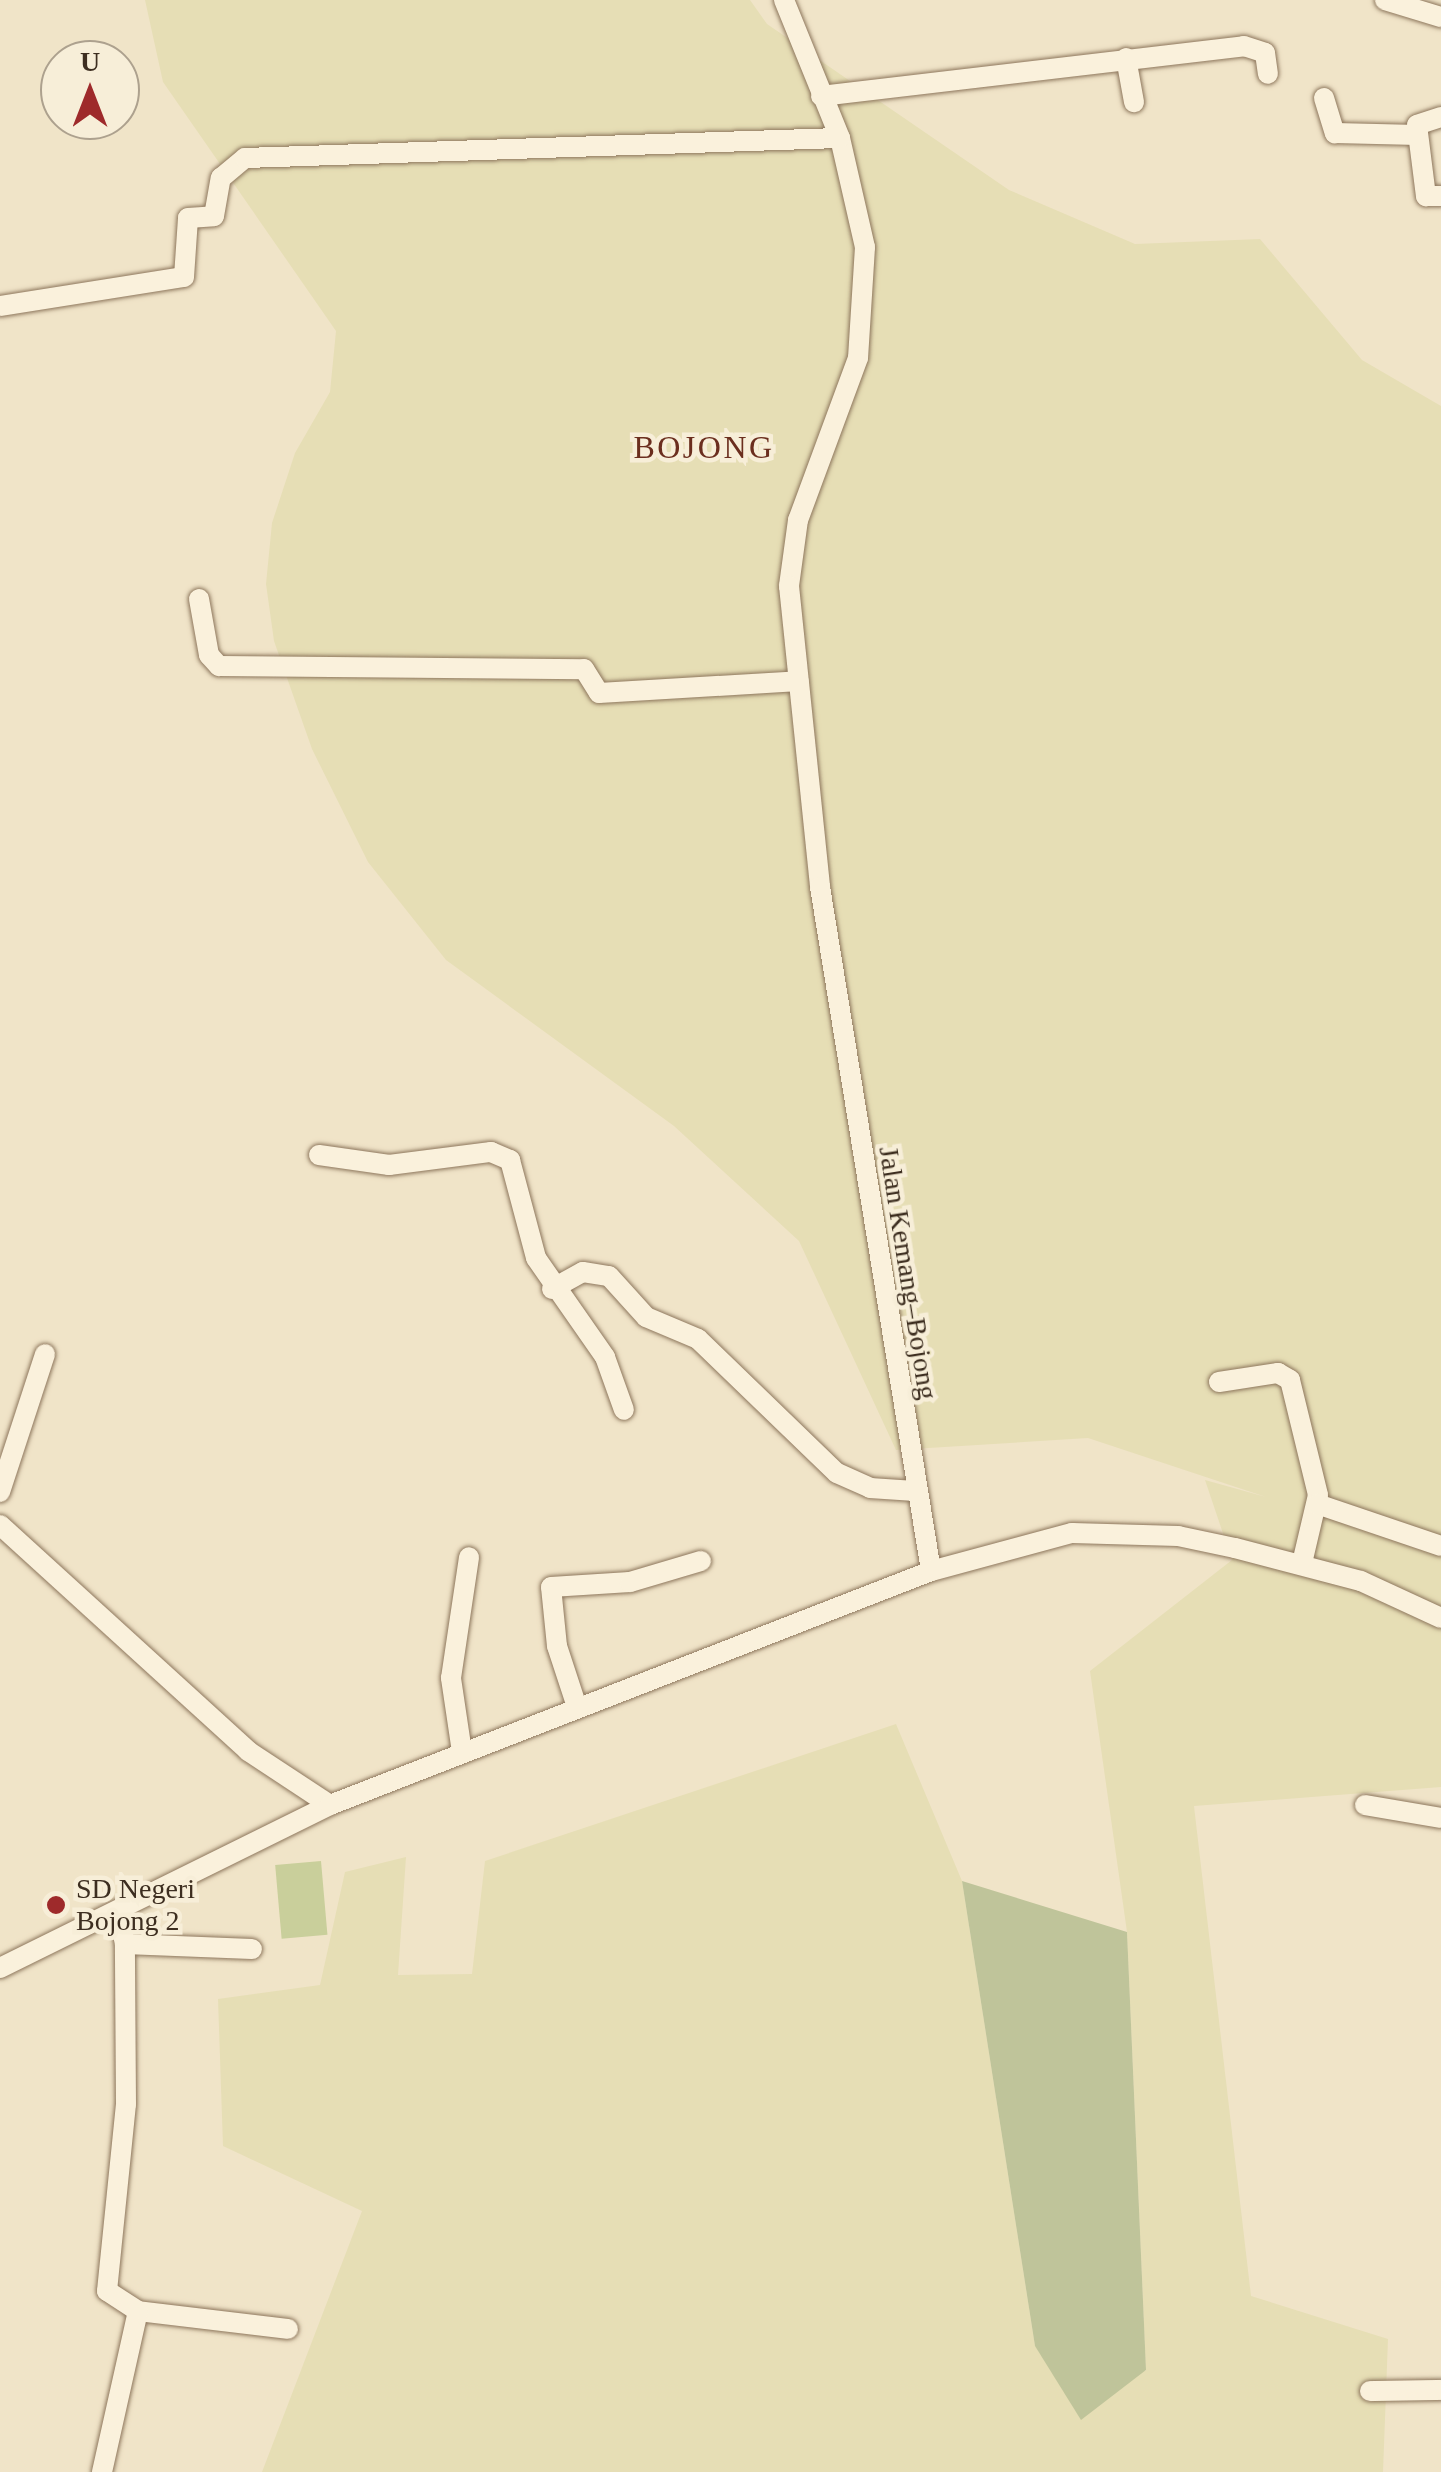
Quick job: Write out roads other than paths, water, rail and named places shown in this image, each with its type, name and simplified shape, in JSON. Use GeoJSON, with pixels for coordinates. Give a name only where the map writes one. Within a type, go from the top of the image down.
{"type":"FeatureCollection","features":[{"type":"Feature","properties":{"kind":"street","name":"Jalan Kemang–Bojong"},"geometry":{"type":"LineString","coordinates":[[784,0],[840,138],[863,231],[864,303],[849,390],[793,537],[799,681],[820,887],[931,1571]]}},
{"type":"Feature","properties":{"kind":"street"},"geometry":{"type":"LineString","coordinates":[[1384,0],[1441,17]]}},
{"type":"Feature","properties":{"kind":"street"},"geometry":{"type":"LineString","coordinates":[[822,96],[1126,58],[1260,48],[1268,74]]}},
{"type":"Feature","properties":{"kind":"street"},"geometry":{"type":"LineString","coordinates":[[1126,58],[1134,102]]}},
{"type":"Feature","properties":{"kind":"street"},"geometry":{"type":"LineString","coordinates":[[1324,98],[1334,133],[1418,135]]}},
{"type":"Feature","properties":{"kind":"street"},"geometry":{"type":"LineString","coordinates":[[1441,117],[1420,118],[1418,135],[1426,196],[1441,196]]}},
{"type":"Feature","properties":{"kind":"street"},"geometry":{"type":"LineString","coordinates":[[0,306],[184,277],[188,218],[214,216],[221,178],[245,158],[840,138]]}},
{"type":"Feature","properties":{"kind":"street"},"geometry":{"type":"LineString","coordinates":[[199,599],[219,666],[584,669],[599,693],[799,681]]}},
{"type":"Feature","properties":{"kind":"street"},"geometry":{"type":"LineString","coordinates":[[319,1155],[389,1165],[491,1152],[510,1160],[552,1288],[577,1308],[624,1410]]}},
{"type":"Feature","properties":{"kind":"street"},"geometry":{"type":"LineString","coordinates":[[552,1288],[583,1272],[608,1276],[646,1317],[698,1339],[837,1473],[870,1488],[915,1490]]}},
{"type":"Feature","properties":{"kind":"street"},"geometry":{"type":"LineString","coordinates":[[0,1492],[45,1354]]}},
{"type":"Feature","properties":{"kind":"street"},"geometry":{"type":"LineString","coordinates":[[1218,1382],[1287,1375],[1318,1504],[1302,1563]]}},
{"type":"Feature","properties":{"kind":"street"},"geometry":{"type":"LineString","coordinates":[[1318,1504],[1441,1546]]}},
{"type":"Feature","properties":{"kind":"street"},"geometry":{"type":"LineString","coordinates":[[0,1525],[248,1751],[330,1805]]}},
{"type":"Feature","properties":{"kind":"street"},"geometry":{"type":"LineString","coordinates":[[0,1968],[330,1805],[931,1571],[1072,1533],[1111,1531],[1302,1563],[1441,1618]]}},
{"type":"Feature","properties":{"kind":"street"},"geometry":{"type":"LineString","coordinates":[[462,1752],[450,1678],[469,1556]]}},
{"type":"Feature","properties":{"kind":"street"},"geometry":{"type":"LineString","coordinates":[[577,1707],[557,1646],[551,1587],[630,1582],[701,1561]]}},
{"type":"Feature","properties":{"kind":"street"},"geometry":{"type":"LineString","coordinates":[[1366,1806],[1441,1818]]}},
{"type":"Feature","properties":{"kind":"street"},"geometry":{"type":"LineString","coordinates":[[118,1910],[125,1944],[126,2104],[107,2291],[138,2311],[288,2330]]}},
{"type":"Feature","properties":{"kind":"street"},"geometry":{"type":"LineString","coordinates":[[125,1944],[252,1949]]}},
{"type":"Feature","properties":{"kind":"street"},"geometry":{"type":"LineString","coordinates":[[102,2472],[138,2311]]}},
{"type":"Feature","properties":{"kind":"street"},"geometry":{"type":"LineString","coordinates":[[1370,2391],[1441,2390]]}},
{"type":"Feature","properties":{"kind":"place","name":"SD Negeri Bojong 2"},"geometry":{"type":"Point","coordinates":[56,1905]}},
{"type":"Feature","properties":{"kind":"district","name":"BOJONG"},"geometry":{"type":"Point","coordinates":[704,447]}}]}
